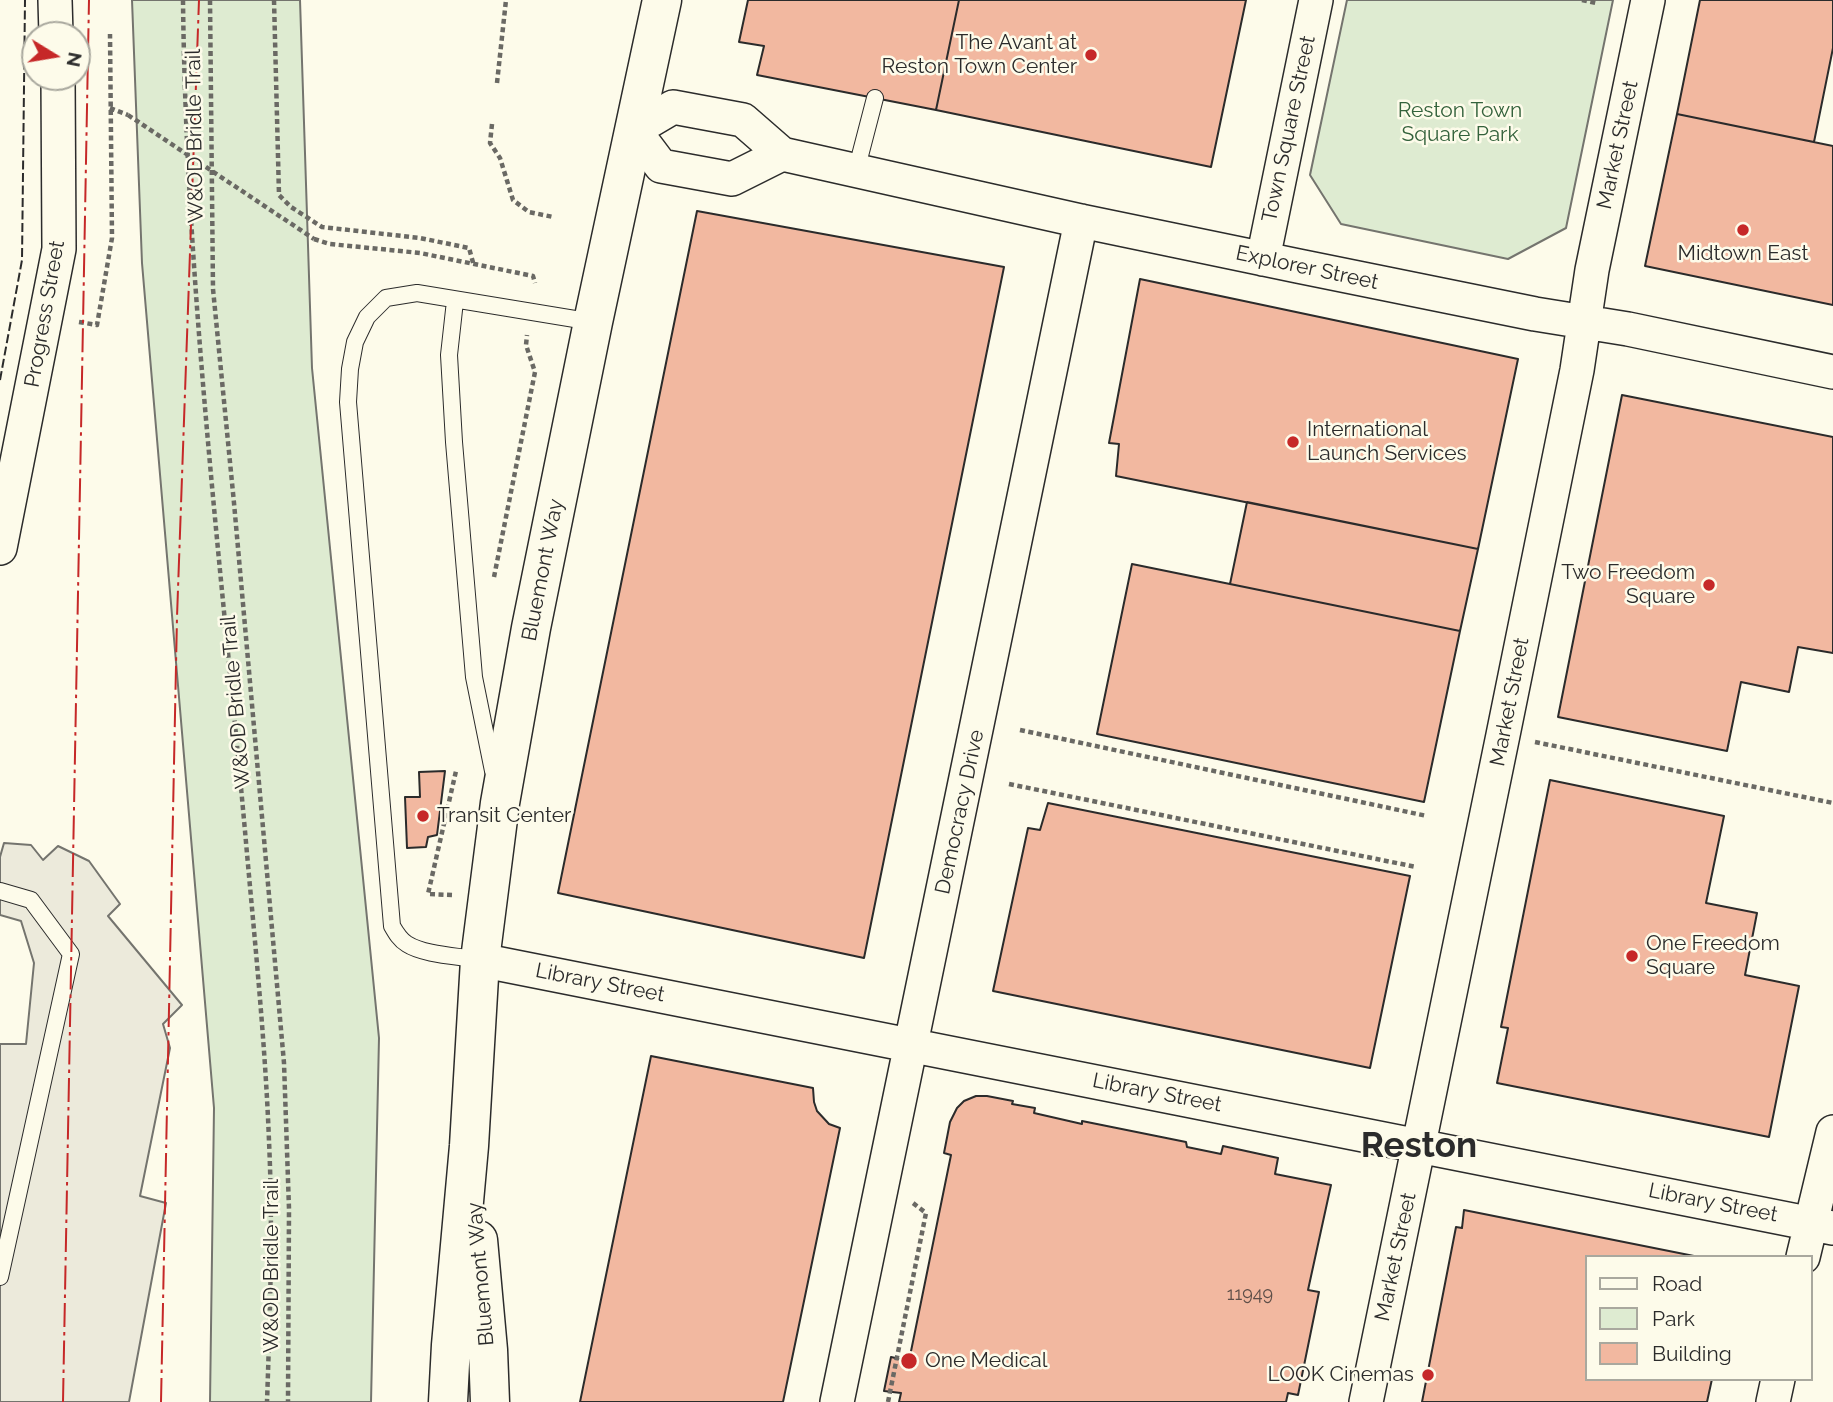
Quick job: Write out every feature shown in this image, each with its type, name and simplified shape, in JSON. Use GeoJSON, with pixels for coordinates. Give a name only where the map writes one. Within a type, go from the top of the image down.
{"type":"FeatureCollection","features":[{"type":"Feature","properties":{"kind":"street"},"geometry":{"type":"LineString","coordinates":[[55,0],[56,21]]}},
{"type":"Feature","properties":{"kind":"street","name":"Bluemont Way"},"geometry":{"type":"LineString","coordinates":[[449,1402],[480,960],[500,803],[531,628],[662,0]]}},
{"type":"Feature","properties":{"kind":"street","name":"Town Square Street"},"geometry":{"type":"LineString","coordinates":[[1263,259],[1316,0]]}},
{"type":"Feature","properties":{"kind":"street","name":"Market Street"},"geometry":{"type":"LineString","coordinates":[[1366,1402],[1577,370],[1584,321],[1648,0]]}},
{"type":"Feature","properties":{"kind":"street","name":"Progress Street"},"geometry":{"type":"LineString","coordinates":[[0,548],[59,249],[58,91]]}},
{"type":"Feature","properties":{"kind":"street","name":"Explorer Street"},"geometry":{"type":"LineString","coordinates":[[634,130],[673,107],[743,120],[782,154],[1263,259],[1535,314],[1628,329],[1833,372]]}},
{"type":"Feature","properties":{"kind":"street"},"geometry":{"type":"LineString","coordinates":[[634,130],[661,166],[732,179],[782,154]]}},
{"type":"Feature","properties":{"kind":"street","name":"Democracy Drive"},"geometry":{"type":"LineString","coordinates":[[837,1402],[1081,221]]}},
{"type":"Feature","properties":{"kind":"street","name":"Library Street"},"geometry":{"type":"LineString","coordinates":[[480,960],[1821,1225]]}},
{"type":"Feature","properties":{"kind":"street"},"geometry":{"type":"LineString","coordinates":[[1804,1255],[1821,1225],[1833,1132]]}},
{"type":"Feature","properties":{"kind":"street","name":"Bluemont Way"},"geometry":{"type":"LineString","coordinates":[[469,1146],[488,1350],[490,1402]]}},
{"type":"Feature","properties":{"kind":"street"},"geometry":{"type":"LineString","coordinates":[[1773,1402],[1778,1381]]}},
{"type":"Feature","properties":{"kind":"lane"},"geometry":{"type":"LineString","coordinates":[[856,171],[875,98]]}},
{"type":"Feature","properties":{"kind":"lane"},"geometry":{"type":"LineString","coordinates":[[480,960],[407,945],[393,926],[348,402],[350,369],[355,342],[367,317],[386,298],[417,293],[593,322]]}},
{"type":"Feature","properties":{"kind":"lane"},"geometry":{"type":"LineString","coordinates":[[455,301],[450,367],[474,677],[500,803]]}},
{"type":"Feature","properties":{"kind":"lane"},"geometry":{"type":"LineString","coordinates":[[0,891],[31,900],[71,954],[0,1278]]}},
{"type":"Feature","properties":{"kind":"path"},"geometry":{"type":"LineString","coordinates":[[183,0],[184,101],[203,382],[258,970],[269,1141],[270,1295],[267,1402]]}},
{"type":"Feature","properties":{"kind":"path","name":"W&OD Bridle Trail"},"geometry":{"type":"LineString","coordinates":[[210,0],[213,289],[284,1063],[289,1209],[288,1402]]}},
{"type":"Feature","properties":{"kind":"path"},"geometry":{"type":"LineString","coordinates":[[274,0],[279,195],[290,207],[322,227],[420,238],[468,248],[474,266]]}},
{"type":"Feature","properties":{"kind":"path"},"geometry":{"type":"LineString","coordinates":[[497,83],[506,0]]}},
{"type":"Feature","properties":{"kind":"path"},"geometry":{"type":"LineString","coordinates":[[1582,0],[1596,3]]}},
{"type":"Feature","properties":{"kind":"path"},"geometry":{"type":"LineString","coordinates":[[110,34],[110,97]]}},
{"type":"Feature","properties":{"kind":"path"},"geometry":{"type":"LineString","coordinates":[[110,108],[128,114],[314,239],[330,244],[420,253],[533,276],[535,283]]}},
{"type":"Feature","properties":{"kind":"path"},"geometry":{"type":"LineString","coordinates":[[492,124],[490,143],[500,158],[513,200],[529,212],[553,217]]}},
{"type":"Feature","properties":{"kind":"path"},"geometry":{"type":"LineString","coordinates":[[491,589],[534,372],[526,345],[527,334]]}},
{"type":"Feature","properties":{"kind":"path"},"geometry":{"type":"LineString","coordinates":[[1020,730],[1427,816]]}},
{"type":"Feature","properties":{"kind":"path"},"geometry":{"type":"LineString","coordinates":[[1526,740],[1833,803]]}},
{"type":"Feature","properties":{"kind":"path"},"geometry":{"type":"LineString","coordinates":[[453,895],[428,894],[456,771]]}},
{"type":"Feature","properties":{"kind":"path"},"geometry":{"type":"LineString","coordinates":[[1009,784],[1416,867]]}},
{"type":"Feature","properties":{"kind":"path"},"geometry":{"type":"LineString","coordinates":[[888,1402],[926,1213],[909,1201]]}},
{"type":"Feature","properties":{"kind":"green space"},"geometry":{"type":"Polygon","coordinates":[[[132,0],[300,0],[312,368],[379,1038],[371,1402],[210,1402],[214,1108],[142,263],[132,0]]]}},
{"type":"Feature","properties":{"kind":"green space","name":"Reston Town Square Park"},"geometry":{"type":"Polygon","coordinates":[[[1347,0],[1613,0],[1566,228],[1508,259],[1341,224],[1310,175],[1347,0]]]}},
{"type":"Feature","properties":{"kind":"shaded area"},"geometry":{"type":"Polygon","coordinates":[[[4,843],[31,845],[43,860],[58,846],[89,861],[120,904],[108,916],[182,1005],[163,1024],[170,1048],[140,1196],[166,1203],[129,1402],[0,1402],[0,1044],[26,1044],[34,963],[21,921],[0,915],[0,857],[4,843]]]}},
{"type":"Feature","properties":{"kind":"building"},"geometry":{"type":"Polygon","coordinates":[[[748,0],[959,0],[936,110],[757,75],[764,46],[739,42],[748,0]]]}},
{"type":"Feature","properties":{"kind":"building","name":"The Avant at Reston Town Center"},"geometry":{"type":"Polygon","coordinates":[[[959,0],[1246,0],[1211,167],[936,110],[959,0]]]}},
{"type":"Feature","properties":{"kind":"building"},"geometry":{"type":"Polygon","coordinates":[[[1700,0],[1833,0],[1833,48],[1814,142],[1677,114],[1700,0]]]}},
{"type":"Feature","properties":{"kind":"building","name":"Midtown East"},"geometry":{"type":"Polygon","coordinates":[[[1677,114],[1833,146],[1833,305],[1645,266],[1677,114]]]}},
{"type":"Feature","properties":{"kind":"building"},"geometry":{"type":"Polygon","coordinates":[[[697,211],[1004,267],[864,958],[558,893],[697,211]]]}},
{"type":"Feature","properties":{"kind":"building"},"geometry":{"type":"Polygon","coordinates":[[[1140,279],[1518,359],[1478,549],[1116,476],[1119,444],[1109,443],[1140,279]]]}},
{"type":"Feature","properties":{"kind":"building","name":"Two Freedom Square"},"geometry":{"type":"Polygon","coordinates":[[[1622,395],[1833,437],[1833,653],[1798,647],[1789,692],[1741,682],[1727,751],[1558,717],[1622,395]]]}},
{"type":"Feature","properties":{"kind":"building"},"geometry":{"type":"Polygon","coordinates":[[[1247,502],[1478,549],[1460,631],[1230,584],[1247,502]]]}},
{"type":"Feature","properties":{"kind":"building"},"geometry":{"type":"Polygon","coordinates":[[[1132,564],[1460,631],[1424,802],[1097,734],[1132,564]]]}},
{"type":"Feature","properties":{"kind":"building","name":"Transit Center"},"geometry":{"type":"Polygon","coordinates":[[[445,771],[437,835],[428,837],[426,847],[407,848],[405,797],[420,797],[419,772],[445,771]]]}},
{"type":"Feature","properties":{"kind":"building","name":"One Freedom Square"},"geometry":{"type":"Polygon","coordinates":[[[1550,780],[1724,816],[1706,903],[1757,913],[1745,975],[1799,986],[1769,1137],[1497,1083],[1508,1028],[1501,1027],[1550,780]]]}},
{"type":"Feature","properties":{"kind":"building"},"geometry":{"type":"Polygon","coordinates":[[[1048,803],[1410,876],[1370,1068],[993,991],[1028,828],[1040,830],[1048,803]]]}},
{"type":"Feature","properties":{"kind":"building"},"geometry":{"type":"Polygon","coordinates":[[[651,1056],[813,1088],[817,1111],[829,1124],[840,1128],[783,1402],[580,1402],[651,1056]]]}},
{"type":"Feature","properties":{"kind":"building"},"geometry":{"type":"Polygon","coordinates":[[[976,1096],[1013,1101],[1012,1104],[1035,1108],[1034,1113],[1186,1142],[1187,1147],[1221,1154],[1223,1146],[1278,1158],[1275,1174],[1331,1185],[1308,1290],[1319,1292],[1298,1395],[1288,1393],[1286,1402],[899,1402],[901,1393],[884,1391],[891,1357],[909,1361],[951,1155],[944,1153],[950,1122],[964,1101],[976,1096]]]}},
{"type":"Feature","properties":{"kind":"building"},"geometry":{"type":"Polygon","coordinates":[[[1464,1210],[1689,1255],[1584,1255],[1584,1381],[1712,1381],[1707,1402],[1422,1402],[1456,1227],[1462,1228],[1464,1210]]]}},
{"type":"Feature","properties":{"kind":"fence"},"geometry":{"type":"LineString","coordinates":[[0,380],[22,260],[25,0]]}},
{"type":"Feature","properties":{"kind":"power"},"geometry":{"type":"LineString","coordinates":[[63,1402],[89,0]]}},
{"type":"Feature","properties":{"kind":"power"},"geometry":{"type":"LineString","coordinates":[[161,1402],[177,617],[199,0]]}},
{"type":"Feature","properties":{"kind":"place","name":"The Avant at Reston Town Center"},"geometry":{"type":"Point","coordinates":[1091,55]}},
{"type":"Feature","properties":{"kind":"place","name":"Midtown East"},"geometry":{"type":"Point","coordinates":[1743,230]}},
{"type":"Feature","properties":{"kind":"place","name":"International Launch Services"},"geometry":{"type":"Point","coordinates":[1293,442]}},
{"type":"Feature","properties":{"kind":"place","name":"Two Freedom Square"},"geometry":{"type":"Point","coordinates":[1709,585]}},
{"type":"Feature","properties":{"kind":"place","name":"Transit Center"},"geometry":{"type":"Point","coordinates":[423,816]}},
{"type":"Feature","properties":{"kind":"place","name":"One Freedom Square"},"geometry":{"type":"Point","coordinates":[1632,956]}},
{"type":"Feature","properties":{"kind":"place","name":"One Medical"},"geometry":{"type":"Point","coordinates":[909,1361]}},
{"type":"Feature","properties":{"kind":"place","name":"LOOK Cinemas"},"geometry":{"type":"Point","coordinates":[1428,1375]}},
{"type":"Feature","properties":{"kind":"district","name":"Reston"},"geometry":{"type":"Point","coordinates":[1419,1146]}}]}
